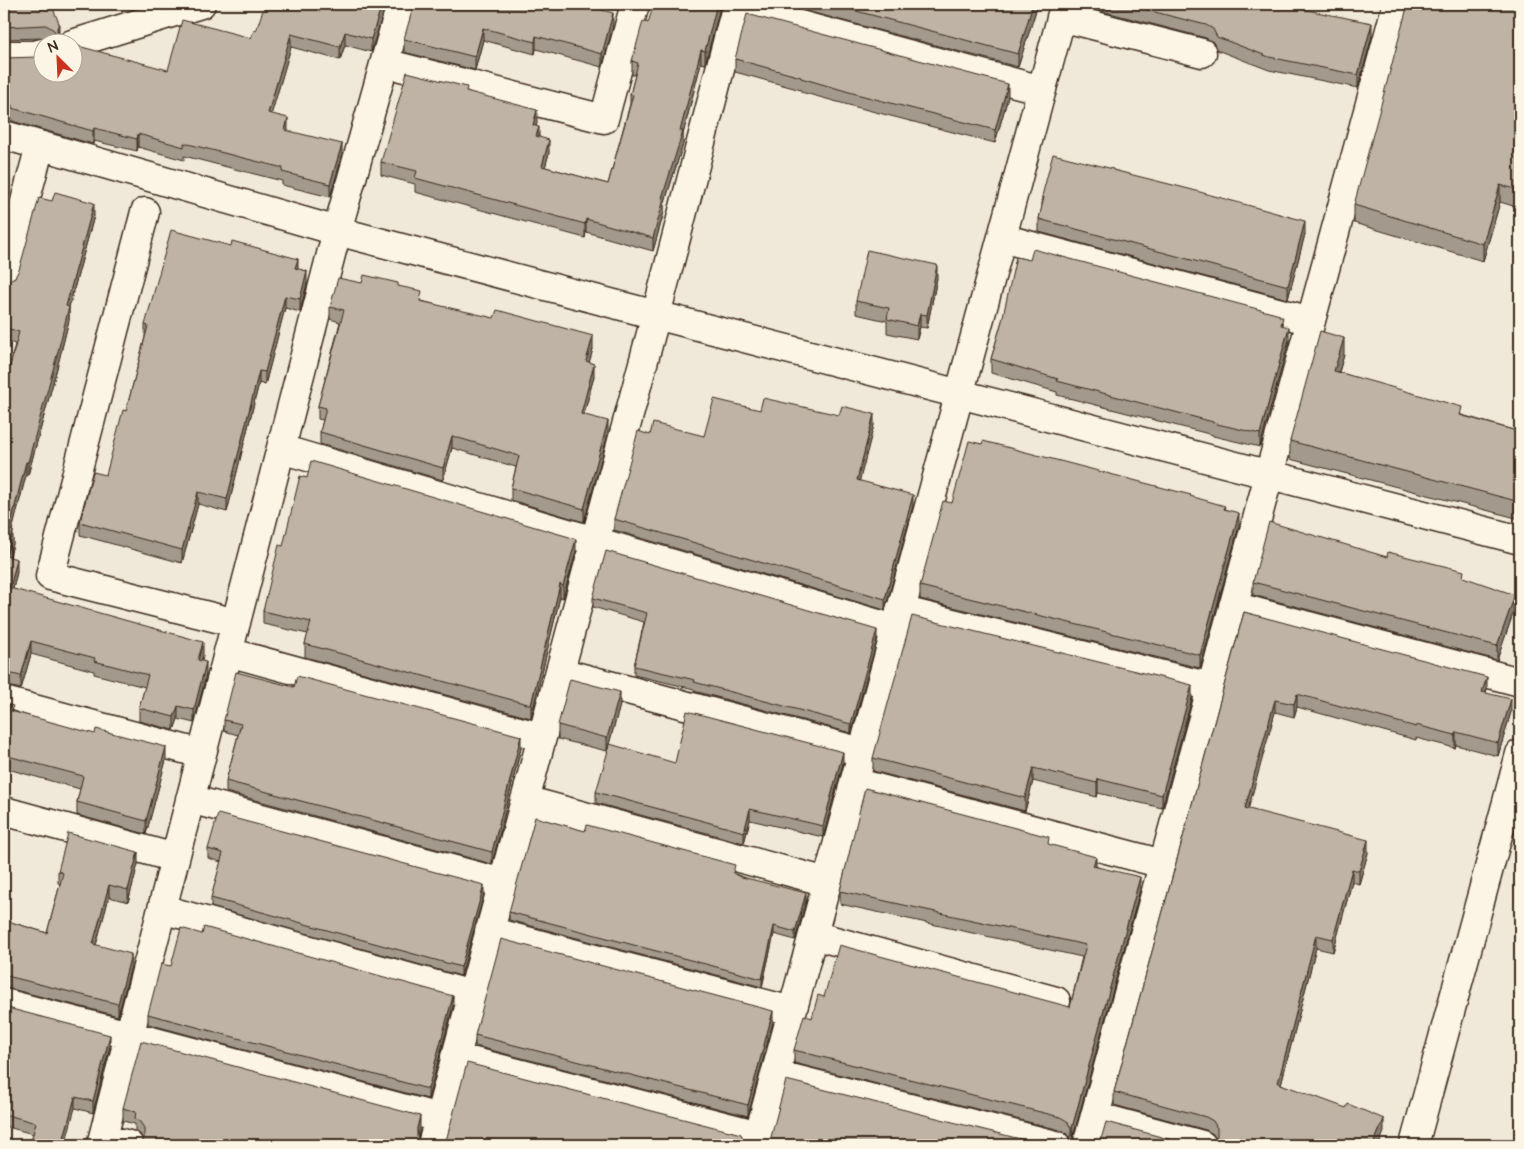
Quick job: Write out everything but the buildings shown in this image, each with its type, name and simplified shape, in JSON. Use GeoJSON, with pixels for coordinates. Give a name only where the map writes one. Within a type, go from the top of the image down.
{"type":"FeatureCollection","features":[{"type":"Feature","properties":{"kind":"street"},"geometry":{"type":"LineString","coordinates":[[82,41],[201,4]]}},
{"type":"Feature","properties":{"kind":"street"},"geometry":{"type":"LineString","coordinates":[[129,1145],[102,1142],[337,230],[402,4]]}},
{"type":"Feature","properties":{"kind":"street"},"geometry":{"type":"LineString","coordinates":[[385,63],[604,119],[635,4]]}},
{"type":"Feature","properties":{"kind":"street"},"geometry":{"type":"LineString","coordinates":[[1087,1145],[1397,4]]}},
{"type":"Feature","properties":{"kind":"street"},"geometry":{"type":"LineString","coordinates":[[432,1145],[656,316],[737,6],[1042,90]]}},
{"type":"Feature","properties":{"kind":"street"},"geometry":{"type":"LineString","coordinates":[[456,1056],[757,1140],[1063,10],[1202,52]]}},
{"type":"Feature","properties":{"kind":"street"},"geometry":{"type":"LineString","coordinates":[[4,54],[32,56]]}},
{"type":"Feature","properties":{"kind":"street"},"geometry":{"type":"LineString","coordinates":[[4,135],[337,230],[656,316],[1520,540]]}},
{"type":"Feature","properties":{"kind":"street"},"geometry":{"type":"LineString","coordinates":[[4,279],[40,146]]}},
{"type":"Feature","properties":{"kind":"street"},"geometry":{"type":"LineString","coordinates":[[145,212],[50,576],[236,623]]}},
{"type":"Feature","properties":{"kind":"street"},"geometry":{"type":"LineString","coordinates":[[1002,238],[1311,321]]}},
{"type":"Feature","properties":{"kind":"street"},"geometry":{"type":"LineString","coordinates":[[281,449],[595,540],[898,619],[1211,687]]}},
{"type":"Feature","properties":{"kind":"street"},"geometry":{"type":"LineString","coordinates":[[1233,606],[1520,682]]}},
{"type":"Feature","properties":{"kind":"street"},"geometry":{"type":"LineString","coordinates":[[228,652],[542,738]]}},
{"type":"Feature","properties":{"kind":"street"},"geometry":{"type":"LineString","coordinates":[[560,672],[862,752]]}},
{"type":"Feature","properties":{"kind":"street"},"geometry":{"type":"LineString","coordinates":[[4,701],[202,754]]}},
{"type":"Feature","properties":{"kind":"street"},"geometry":{"type":"LineString","coordinates":[[1414,1145],[1520,754]]}},
{"type":"Feature","properties":{"kind":"street"},"geometry":{"type":"LineString","coordinates":[[854,782],[1163,864]]}},
{"type":"Feature","properties":{"kind":"street"},"geometry":{"type":"LineString","coordinates":[[190,799],[503,883]]}},
{"type":"Feature","properties":{"kind":"street"},"geometry":{"type":"LineString","coordinates":[[524,800],[827,882]]}},
{"type":"Feature","properties":{"kind":"street"},"geometry":{"type":"LineString","coordinates":[[4,811],[175,858]]}},
{"type":"Feature","properties":{"kind":"street"},"geometry":{"type":"LineString","coordinates":[[162,909],[472,995]]}},
{"type":"Feature","properties":{"kind":"street"},"geometry":{"type":"LineString","coordinates":[[490,930],[792,1011]]}},
{"type":"Feature","properties":{"kind":"street"},"geometry":{"type":"LineString","coordinates":[[813,935],[1056,1001]]}},
{"type":"Feature","properties":{"kind":"street"},"geometry":{"type":"LineString","coordinates":[[4,1003],[439,1118]]}},
{"type":"Feature","properties":{"kind":"street"},"geometry":{"type":"LineString","coordinates":[[775,1074],[1056,1145]]}},
{"type":"Feature","properties":{"kind":"street"},"geometry":{"type":"LineString","coordinates":[[1094,1116],[1202,1145]]}}]}
